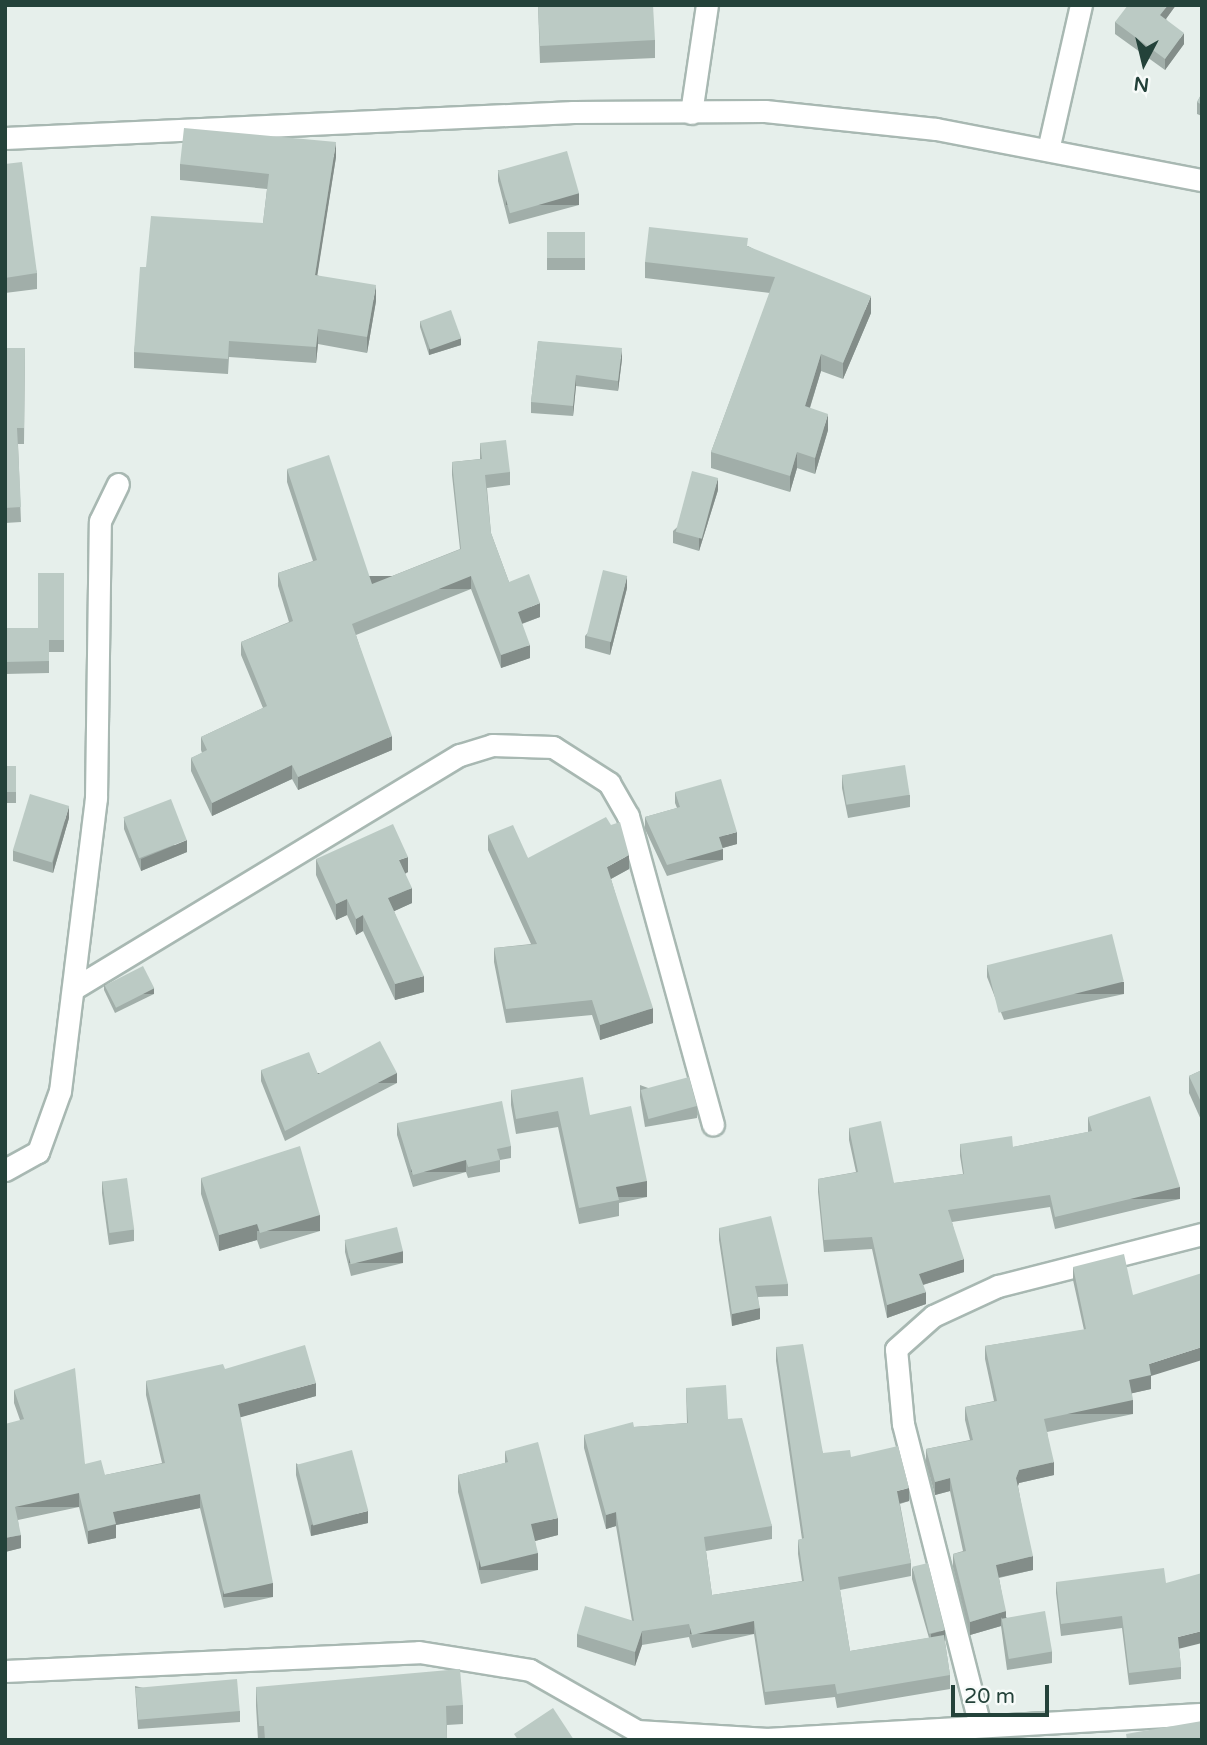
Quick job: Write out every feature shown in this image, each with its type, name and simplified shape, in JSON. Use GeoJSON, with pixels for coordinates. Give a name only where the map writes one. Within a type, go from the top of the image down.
{"type":"FeatureCollection","features":[{"type":"Feature","properties":{"kind":"street"},"geometry":{"type":"LineString","coordinates":[[691,113],[707,5]]}},
{"type":"Feature","properties":{"kind":"street"},"geometry":{"type":"LineString","coordinates":[[1048,150],[1082,5]]}},
{"type":"Feature","properties":{"kind":"street"},"geometry":{"type":"LineString","coordinates":[[5,138],[691,113],[861,119],[1048,150],[1202,180]]}},
{"type":"Feature","properties":{"kind":"street"},"geometry":{"type":"LineString","coordinates":[[5,1170],[38,1152],[53,1119],[73,989],[96,798],[95,577],[100,521],[118,484]]}},
{"type":"Feature","properties":{"kind":"street"},"geometry":{"type":"LineString","coordinates":[[73,989],[460,755],[492,744],[553,747],[610,783],[628,816],[713,1125]]}},
{"type":"Feature","properties":{"kind":"street"},"geometry":{"type":"LineString","coordinates":[[980,1726],[903,1424],[896,1349],[933,1316],[998,1286],[1202,1234]]}},
{"type":"Feature","properties":{"kind":"street"},"geometry":{"type":"LineString","coordinates":[[5,1671],[419,1652],[530,1670],[638,1731],[768,1739],[980,1726],[1066,1730],[1202,1714]]}},
{"type":"Feature","properties":{"kind":"building"},"geometry":{"type":"Polygon","coordinates":[[[538,5],[653,5],[655,40],[540,46],[538,5]]]}},
{"type":"Feature","properties":{"kind":"building"},"geometry":{"type":"Polygon","coordinates":[[[1128,5],[1168,5],[1160,15],[1184,33],[1165,59],[1115,22],[1128,5]]]}},
{"type":"Feature","properties":{"kind":"building"},"geometry":{"type":"Polygon","coordinates":[[[184,128],[336,142],[315,275],[376,285],[367,337],[318,329],[316,347],[229,341],[228,359],[134,352],[140,267],[146,267],[151,216],[263,223],[269,174],[180,164],[184,128]]]}},
{"type":"Feature","properties":{"kind":"building"},"geometry":{"type":"Polygon","coordinates":[[[567,151],[579,193],[510,213],[498,171],[567,151]]]}},
{"type":"Feature","properties":{"kind":"building"},"geometry":{"type":"Polygon","coordinates":[[[22,162],[37,273],[5,278],[5,164],[22,162]]]}},
{"type":"Feature","properties":{"kind":"building"},"geometry":{"type":"Polygon","coordinates":[[[649,227],[748,238],[747,246],[871,296],[843,363],[821,354],[805,406],[828,414],[815,458],[797,452],[790,476],[711,452],[775,277],[645,262],[649,227]]]}},
{"type":"Feature","properties":{"kind":"building"},"geometry":{"type":"Polygon","coordinates":[[[547,232],[585,232],[585,258],[547,258],[547,232]]]}},
{"type":"Feature","properties":{"kind":"building"},"geometry":{"type":"Polygon","coordinates":[[[451,310],[461,338],[430,349],[420,321],[451,310]]]}},
{"type":"Feature","properties":{"kind":"building"},"geometry":{"type":"Polygon","coordinates":[[[538,341],[622,348],[618,381],[576,375],[573,406],[531,402],[538,341]]]}},
{"type":"Feature","properties":{"kind":"building"},"geometry":{"type":"Polygon","coordinates":[[[5,348],[25,348],[24,428],[17,428],[21,507],[5,508],[5,348]]]}},
{"type":"Feature","properties":{"kind":"building"},"geometry":{"type":"Polygon","coordinates":[[[506,440],[510,472],[485,475],[491,533],[509,582],[529,574],[540,603],[518,612],[530,645],[501,655],[471,576],[352,624],[392,736],[298,777],[292,765],[212,803],[191,758],[207,750],[201,737],[267,706],[241,642],[293,621],[278,573],[317,560],[287,469],[329,455],[372,584],[461,549],[452,462],[482,459],[480,443],[506,440]]]}},
{"type":"Feature","properties":{"kind":"building"},"geometry":{"type":"Polygon","coordinates":[[[692,471],[718,478],[702,539],[676,532],[692,471]]]}},
{"type":"Feature","properties":{"kind":"building"},"geometry":{"type":"Polygon","coordinates":[[[603,570],[627,576],[611,642],[587,636],[603,570]]]}},
{"type":"Feature","properties":{"kind":"building"},"geometry":{"type":"Polygon","coordinates":[[[38,573],[64,573],[64,640],[49,640],[49,661],[5,662],[5,628],[38,628],[38,573]]]}},
{"type":"Feature","properties":{"kind":"building"},"geometry":{"type":"Polygon","coordinates":[[[905,765],[910,795],[846,805],[842,775],[905,765]]]}},
{"type":"Feature","properties":{"kind":"building"},"geometry":{"type":"Polygon","coordinates":[[[5,766],[16,766],[16,792],[5,792],[5,766]]]}},
{"type":"Feature","properties":{"kind":"building"},"geometry":{"type":"Polygon","coordinates":[[[721,779],[737,832],[719,837],[723,849],[667,865],[645,817],[680,807],[675,792],[721,779]]]}},
{"type":"Feature","properties":{"kind":"building"},"geometry":{"type":"Polygon","coordinates":[[[30,794],[69,806],[52,862],[13,850],[30,794]]]}},
{"type":"Feature","properties":{"kind":"building"},"geometry":{"type":"Polygon","coordinates":[[[171,799],[187,840],[139,858],[123,817],[171,799]]]}},
{"type":"Feature","properties":{"kind":"building"},"geometry":{"type":"Polygon","coordinates":[[[606,817],[611,825],[620,822],[629,855],[607,867],[653,1008],[600,1025],[592,1000],[506,1009],[494,948],[537,944],[488,835],[513,825],[528,858],[606,817]]]}},
{"type":"Feature","properties":{"kind":"building"},"geometry":{"type":"Polygon","coordinates":[[[393,824],[408,857],[399,860],[412,888],[388,898],[424,976],[395,984],[363,915],[356,919],[347,899],[336,904],[316,859],[393,824]]]}},
{"type":"Feature","properties":{"kind":"building"},"geometry":{"type":"Polygon","coordinates":[[[1112,934],[1124,982],[999,1013],[987,965],[1112,934]]]}},
{"type":"Feature","properties":{"kind":"building"},"geometry":{"type":"Polygon","coordinates":[[[143,966],[154,988],[116,1008],[105,986],[143,966]]]}},
{"type":"Feature","properties":{"kind":"building"},"geometry":{"type":"Polygon","coordinates":[[[380,1041],[397,1073],[285,1131],[261,1070],[309,1052],[318,1074],[380,1041]]]}},
{"type":"Feature","properties":{"kind":"building"},"geometry":{"type":"Polygon","coordinates":[[[1202,1070],[1202,1104],[1189,1076],[1202,1070]]]}},
{"type":"Feature","properties":{"kind":"building"},"geometry":{"type":"Polygon","coordinates":[[[583,1077],[590,1115],[631,1106],[647,1181],[616,1187],[619,1200],[579,1208],[558,1111],[516,1119],[511,1090],[583,1077]]]}},
{"type":"Feature","properties":{"kind":"building"},"geometry":{"type":"Polygon","coordinates":[[[689,1077],[697,1106],[648,1119],[641,1090],[689,1077]]]}},
{"type":"Feature","properties":{"kind":"building"},"geometry":{"type":"Polygon","coordinates":[[[1150,1096],[1180,1187],[1055,1217],[1050,1195],[948,1210],[964,1259],[919,1274],[926,1292],[887,1305],[872,1237],[824,1240],[818,1179],[858,1172],[849,1128],[881,1121],[894,1183],[964,1174],[960,1144],[1012,1136],[1013,1147],[1092,1131],[1088,1117],[1150,1096]]]}},
{"type":"Feature","properties":{"kind":"building"},"geometry":{"type":"Polygon","coordinates":[[[502,1101],[511,1146],[497,1149],[500,1160],[468,1167],[466,1160],[413,1175],[397,1123],[502,1101]]]}},
{"type":"Feature","properties":{"kind":"building"},"geometry":{"type":"Polygon","coordinates":[[[300,1146],[320,1215],[260,1233],[257,1224],[219,1235],[201,1178],[300,1146]]]}},
{"type":"Feature","properties":{"kind":"building"},"geometry":{"type":"Polygon","coordinates":[[[127,1178],[134,1229],[109,1233],[102,1181],[127,1178]]]}},
{"type":"Feature","properties":{"kind":"building"},"geometry":{"type":"Polygon","coordinates":[[[771,1216],[788,1284],[755,1286],[760,1308],[732,1314],[719,1228],[771,1216]]]}},
{"type":"Feature","properties":{"kind":"building"},"geometry":{"type":"Polygon","coordinates":[[[397,1227],[403,1251],[351,1264],[345,1240],[397,1227]]]}},
{"type":"Feature","properties":{"kind":"building"},"geometry":{"type":"Polygon","coordinates":[[[1124,1254],[1133,1295],[1202,1273],[1202,1347],[1149,1364],[1151,1375],[1129,1380],[1133,1400],[1044,1419],[1054,1462],[1019,1470],[1016,1478],[1033,1556],[996,1565],[1006,1611],[970,1622],[953,1554],[966,1551],[950,1478],[935,1482],[926,1449],[973,1440],[965,1407],[997,1401],[985,1346],[1086,1329],[1073,1267],[1124,1254]]]}},
{"type":"Feature","properties":{"kind":"building"},"geometry":{"type":"Polygon","coordinates":[[[803,1344],[823,1453],[850,1450],[851,1457],[898,1446],[909,1488],[897,1491],[911,1563],[838,1577],[850,1651],[944,1635],[950,1675],[837,1694],[835,1684],[765,1692],[754,1621],[692,1635],[689,1624],[642,1631],[635,1652],[577,1634],[585,1606],[634,1621],[616,1512],[606,1515],[584,1435],[633,1422],[634,1427],[688,1423],[686,1388],[726,1385],[728,1419],[742,1418],[772,1526],[704,1537],[712,1595],[804,1581],[798,1540],[804,1538],[776,1347],[803,1344]]]}},
{"type":"Feature","properties":{"kind":"building"},"geometry":{"type":"Polygon","coordinates":[[[305,1345],[316,1383],[238,1404],[273,1583],[224,1594],[200,1494],[113,1512],[116,1524],[88,1531],[79,1493],[15,1507],[21,1535],[5,1538],[5,1424],[24,1419],[14,1390],[75,1368],[85,1464],[101,1460],[105,1475],[165,1463],[146,1381],[223,1364],[225,1369],[305,1345]]]}},
{"type":"Feature","properties":{"kind":"building"},"geometry":{"type":"Polygon","coordinates":[[[538,1442],[558,1518],[531,1524],[538,1553],[481,1567],[458,1475],[508,1462],[505,1451],[538,1442]]]}},
{"type":"Feature","properties":{"kind":"building"},"geometry":{"type":"Polygon","coordinates":[[[352,1450],[368,1511],[313,1526],[297,1465],[352,1450]]]}},
{"type":"Feature","properties":{"kind":"building"},"geometry":{"type":"Polygon","coordinates":[[[928,1563],[945,1630],[929,1634],[912,1567],[928,1563]]]}},
{"type":"Feature","properties":{"kind":"building"},"geometry":{"type":"Polygon","coordinates":[[[1164,1568],[1166,1583],[1202,1573],[1202,1631],[1178,1637],[1181,1667],[1129,1673],[1122,1616],[1061,1624],[1056,1582],[1164,1568]]]}},
{"type":"Feature","properties":{"kind":"building"},"geometry":{"type":"Polygon","coordinates":[[[5,1589],[7,1589],[5,1623],[5,1589]]]}},
{"type":"Feature","properties":{"kind":"building"},"geometry":{"type":"Polygon","coordinates":[[[1045,1611],[1052,1651],[1009,1659],[1002,1619],[1045,1611]]]}},
{"type":"Feature","properties":{"kind":"building"},"geometry":{"type":"Polygon","coordinates":[[[460,1669],[463,1705],[446,1706],[447,1740],[265,1740],[264,1726],[259,1726],[256,1687],[460,1669]]]}},
{"type":"Feature","properties":{"kind":"building"},"geometry":{"type":"Polygon","coordinates":[[[237,1679],[240,1711],[138,1720],[135,1688],[237,1679]]]}},
{"type":"Feature","properties":{"kind":"building"},"geometry":{"type":"Polygon","coordinates":[[[553,1708],[574,1740],[518,1740],[514,1734],[553,1708]]]}},
{"type":"Feature","properties":{"kind":"building"},"geometry":{"type":"Polygon","coordinates":[[[1202,1721],[1202,1740],[1127,1740],[1126,1734],[1202,1721]]]}}]}
